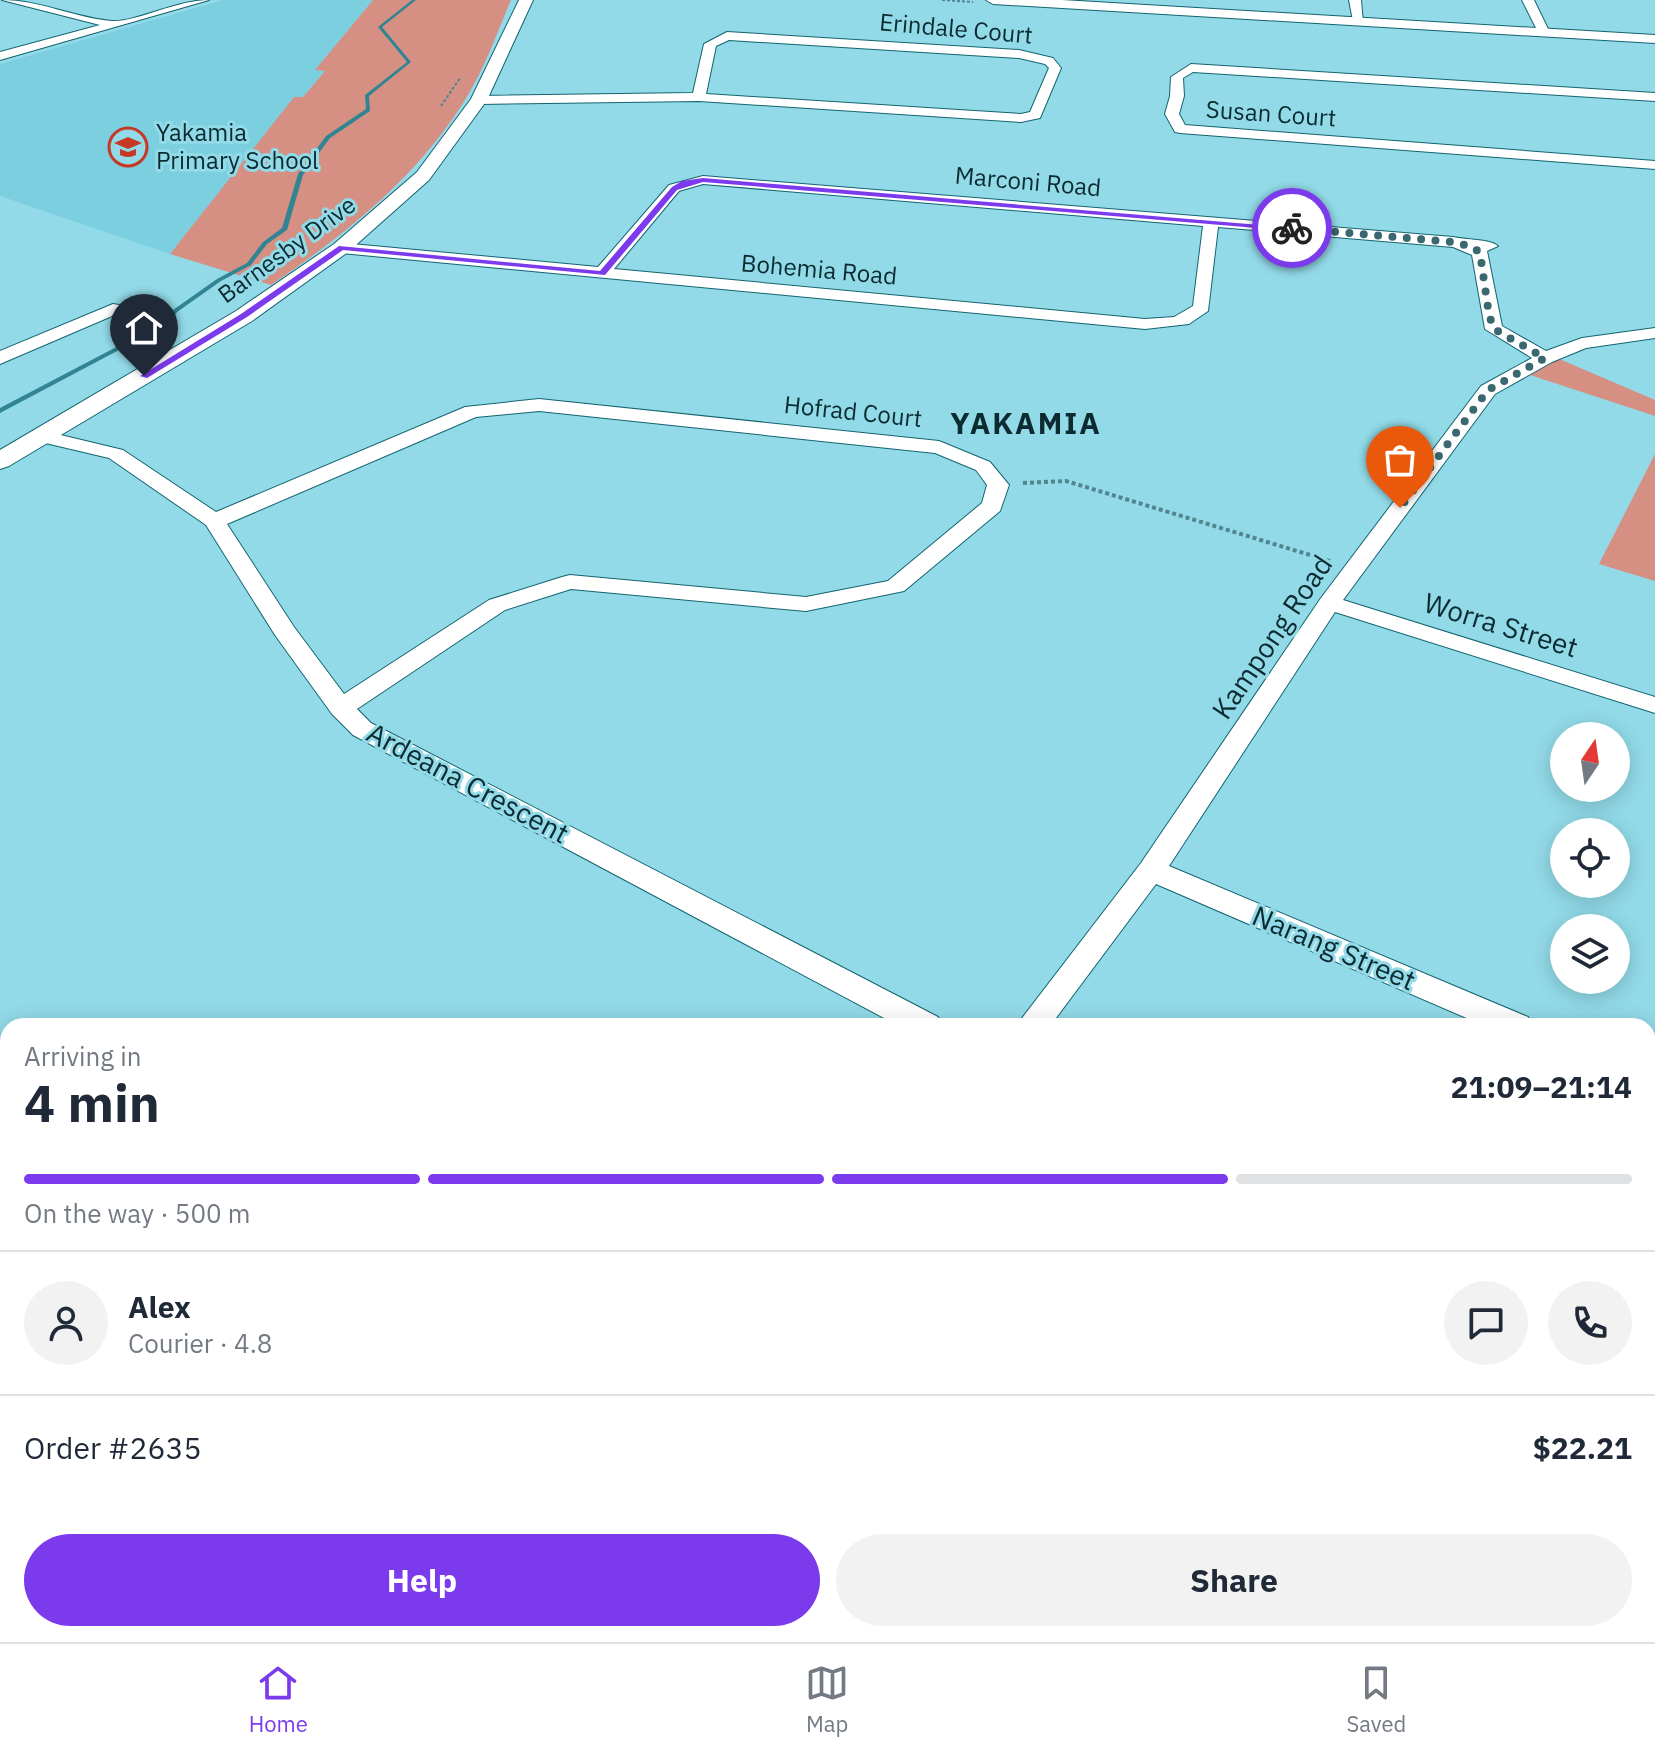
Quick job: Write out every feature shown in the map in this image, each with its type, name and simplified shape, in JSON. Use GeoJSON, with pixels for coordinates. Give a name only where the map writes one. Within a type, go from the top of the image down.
{"type":"FeatureCollection","features":[{"type":"Feature","properties":{"kind":"street"},"geometry":{"type":"LineString","coordinates":[[8,0],[115,24]]}},
{"type":"Feature","properties":{"kind":"street"},"geometry":{"type":"LineString","coordinates":[[0,56],[203,0]]}},
{"type":"Feature","properties":{"kind":"street","name":"Barnesby Drive"},"geometry":{"type":"LineString","coordinates":[[0,461],[244,316],[341,248],[423,176],[479,100],[526,0]]}},
{"type":"Feature","properties":{"kind":"street"},"geometry":{"type":"LineString","coordinates":[[993,0],[1655,39]]}},
{"type":"Feature","properties":{"kind":"street"},"geometry":{"type":"LineString","coordinates":[[1355,0],[1359,21]]}},
{"type":"Feature","properties":{"kind":"street"},"geometry":{"type":"LineString","coordinates":[[1528,0],[1544,33]]}},
{"type":"Feature","properties":{"kind":"street","name":"Erindale Court"},"geometry":{"type":"LineString","coordinates":[[479,100],[699,97],[993,119],[1021,118],[1035,115],[1055,68],[1049,61],[1019,54],[727,36],[710,44],[699,97]]}},
{"type":"Feature","properties":{"kind":"street","name":"Susan Court"},"geometry":{"type":"LineString","coordinates":[[1655,97],[1191,68],[1177,77],[1177,96],[1172,114],[1180,129],[1655,165]]}},
{"type":"Feature","properties":{"kind":"street","name":"Marconi Road"},"geometry":{"type":"LineString","coordinates":[[602,273],[674,188],[703,180],[1453,242],[1482,246],[1480,253],[1494,329],[1545,358]]}},
{"type":"Feature","properties":{"kind":"street","name":"Bohemia Road"},"geometry":{"type":"LineString","coordinates":[[341,248],[1145,324],[1194,317],[1202,307],[1211,221]]}},
{"type":"Feature","properties":{"kind":"street"},"geometry":{"type":"LineString","coordinates":[[0,358],[113,309]]}},
{"type":"Feature","properties":{"kind":"street","name":"Kampong Road"},"geometry":{"type":"LineString","coordinates":[[1038,1018],[1151,870],[1329,603],[1488,390],[1545,358],[1582,343],[1655,333]]}},
{"type":"Feature","properties":{"kind":"street","name":"Hofrad Court"},"geometry":{"type":"LineString","coordinates":[[214,521],[472,411],[539,405],[939,447],[983,466],[998,485]]}},
{"type":"Feature","properties":{"kind":"street","name":"Ardeana Crescent"},"geometry":{"type":"LineString","coordinates":[[44,437],[116,454],[214,521],[284,630],[341,708],[362,729],[912,1018]]}},
{"type":"Feature","properties":{"kind":"street"},"geometry":{"type":"LineString","coordinates":[[341,708],[497,605],[570,582],[806,604],[896,586],[992,506],[998,485]]}},
{"type":"Feature","properties":{"kind":"street","name":"Worra Street"},"geometry":{"type":"LineString","coordinates":[[1329,603],[1655,705]]}},
{"type":"Feature","properties":{"kind":"street","name":"Narang Street"},"geometry":{"type":"LineString","coordinates":[[1151,870],[1498,1018]]}},
{"type":"Feature","properties":{"kind":"path"},"geometry":{"type":"LineString","coordinates":[[439,109],[466,68]]}},
{"type":"Feature","properties":{"kind":"path"},"geometry":{"type":"LineString","coordinates":[[998,485],[1066,481],[1332,562]]}},
{"type":"Feature","properties":{"kind":"shaded area","name":"Yakamia Primary School"},"geometry":{"type":"Polygon","coordinates":[[[223,0],[373,0],[315,70],[325,71],[303,97],[294,98],[170,254],[0,196],[0,64],[223,0]]]}},
{"type":"Feature","properties":{"kind":"shaded area"},"geometry":{"type":"Polygon","coordinates":[[[373,0],[511,0],[478,76],[446,128],[402,179],[326,245],[271,285],[170,254],[294,97],[303,97],[325,71],[315,70],[373,0]]]}},
{"type":"Feature","properties":{"kind":"shaded area"},"geometry":{"type":"Polygon","coordinates":[[[1557,358],[1655,400],[1655,416],[1527,374],[1557,358]]]}},
{"type":"Feature","properties":{"kind":"shaded area"},"geometry":{"type":"Polygon","coordinates":[[[1655,454],[1655,581],[1599,564],[1655,454]]]}},
{"type":"Feature","properties":{"kind":"waterway"},"geometry":{"type":"LineString","coordinates":[[0,411],[168,322],[175,311],[219,280],[249,264],[265,243],[285,229],[300,175],[328,137],[368,110],[367,96],[409,62],[380,27],[414,0]]}},
{"type":"Feature","properties":{"kind":"way so far"},"geometry":{"type":"LineString","coordinates":[[1292,228],[1453,242],[1473,247],[1480,253],[1494,329],[1545,358],[1488,390],[1400,508]]}},
{"type":"Feature","properties":{"kind":"place","name":"Yakamia Primary School"},"geometry":{"type":"Point","coordinates":[128,147]}},
{"type":"Feature","properties":{"kind":"district","name":"YAKAMIA"},"geometry":{"type":"Point","coordinates":[1026,424]}},
{"type":"Feature","properties":{"kind":"route"},"geometry":{"type":"LineString","coordinates":[[144,376],[244,316],[341,248],[602,273],[674,188],[703,180],[1292,228]]}}]}
